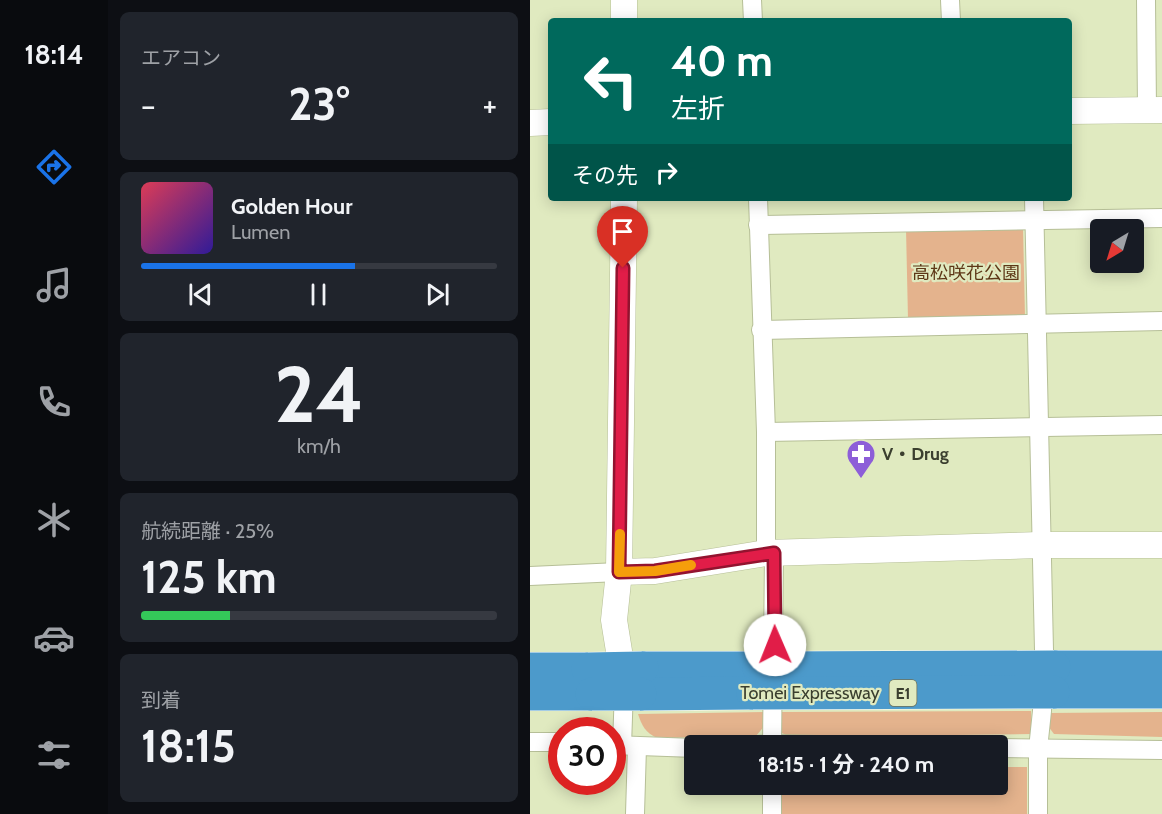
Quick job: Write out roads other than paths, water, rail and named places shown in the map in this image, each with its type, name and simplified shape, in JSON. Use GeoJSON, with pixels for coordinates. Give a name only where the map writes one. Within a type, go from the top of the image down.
{"type":"FeatureCollection","features":[{"type":"Feature","properties":{"kind":"highway","name":"Tomei Expressway"},"geometry":{"type":"LineString","coordinates":[[1054,680],[1163,667]]}},
{"type":"Feature","properties":{"kind":"highway","name":"Tomei Expressway"},"geometry":{"type":"LineString","coordinates":[[530,669],[590,681]]}},
{"type":"Feature","properties":{"kind":"highway","name":"Tomei Expressway"},"geometry":{"type":"LineString","coordinates":[[530,694],[634,671],[756,681],[1054,680],[1163,692]]}},
{"type":"Feature","properties":{"kind":"street"},"geometry":{"type":"LineString","coordinates":[[624,0],[624,18]]}},
{"type":"Feature","properties":{"kind":"street"},"geometry":{"type":"LineString","coordinates":[[752,0],[753,18]]}},
{"type":"Feature","properties":{"kind":"street"},"geometry":{"type":"LineString","coordinates":[[950,0],[951,18]]}},
{"type":"Feature","properties":{"kind":"street"},"geometry":{"type":"LineString","coordinates":[[1072,111],[1155,110],[1146,0]]}},
{"type":"Feature","properties":{"kind":"street"},"geometry":{"type":"LineString","coordinates":[[530,123],[548,122]]}},
{"type":"Feature","properties":{"kind":"street"},"geometry":{"type":"LineString","coordinates":[[624,201],[619,572],[614,620],[634,671],[624,688],[624,717]]}},
{"type":"Feature","properties":{"kind":"street"},"geometry":{"type":"LineString","coordinates":[[758,201],[761,330],[775,645],[773,735]]}},
{"type":"Feature","properties":{"kind":"street"},"geometry":{"type":"LineString","coordinates":[[1034,201],[1044,650],[1038,748],[1038,814]]}},
{"type":"Feature","properties":{"kind":"street"},"geometry":{"type":"LineString","coordinates":[[758,225],[1163,218]]}},
{"type":"Feature","properties":{"kind":"street"},"geometry":{"type":"LineString","coordinates":[[761,330],[1036,322],[1163,321]]}},
{"type":"Feature","properties":{"kind":"street"},"geometry":{"type":"LineString","coordinates":[[766,432],[1163,425]]}},
{"type":"Feature","properties":{"kind":"street"},"geometry":{"type":"LineString","coordinates":[[530,576],[655,571],[770,553],[1040,545],[1163,545]]}},
{"type":"Feature","properties":{"kind":"street"},"geometry":{"type":"LineString","coordinates":[[530,742],[548,742]]}},
{"type":"Feature","properties":{"kind":"street"},"geometry":{"type":"LineString","coordinates":[[626,746],[684,748]]}},
{"type":"Feature","properties":{"kind":"street"},"geometry":{"type":"LineString","coordinates":[[1008,748],[1163,750]]}},
{"type":"Feature","properties":{"kind":"street"},"geometry":{"type":"LineString","coordinates":[[626,758],[635,814]]}},
{"type":"Feature","properties":{"kind":"street"},"geometry":{"type":"LineString","coordinates":[[772,795],[772,814]]}},
{"type":"Feature","properties":{"kind":"place","name":"V・Drug"},"geometry":{"type":"Point","coordinates":[861,480]}},
{"type":"Feature","properties":{"kind":"park label","name":"高松咲花公園"},"geometry":{"type":"Point","coordinates":[966,273]}}]}
